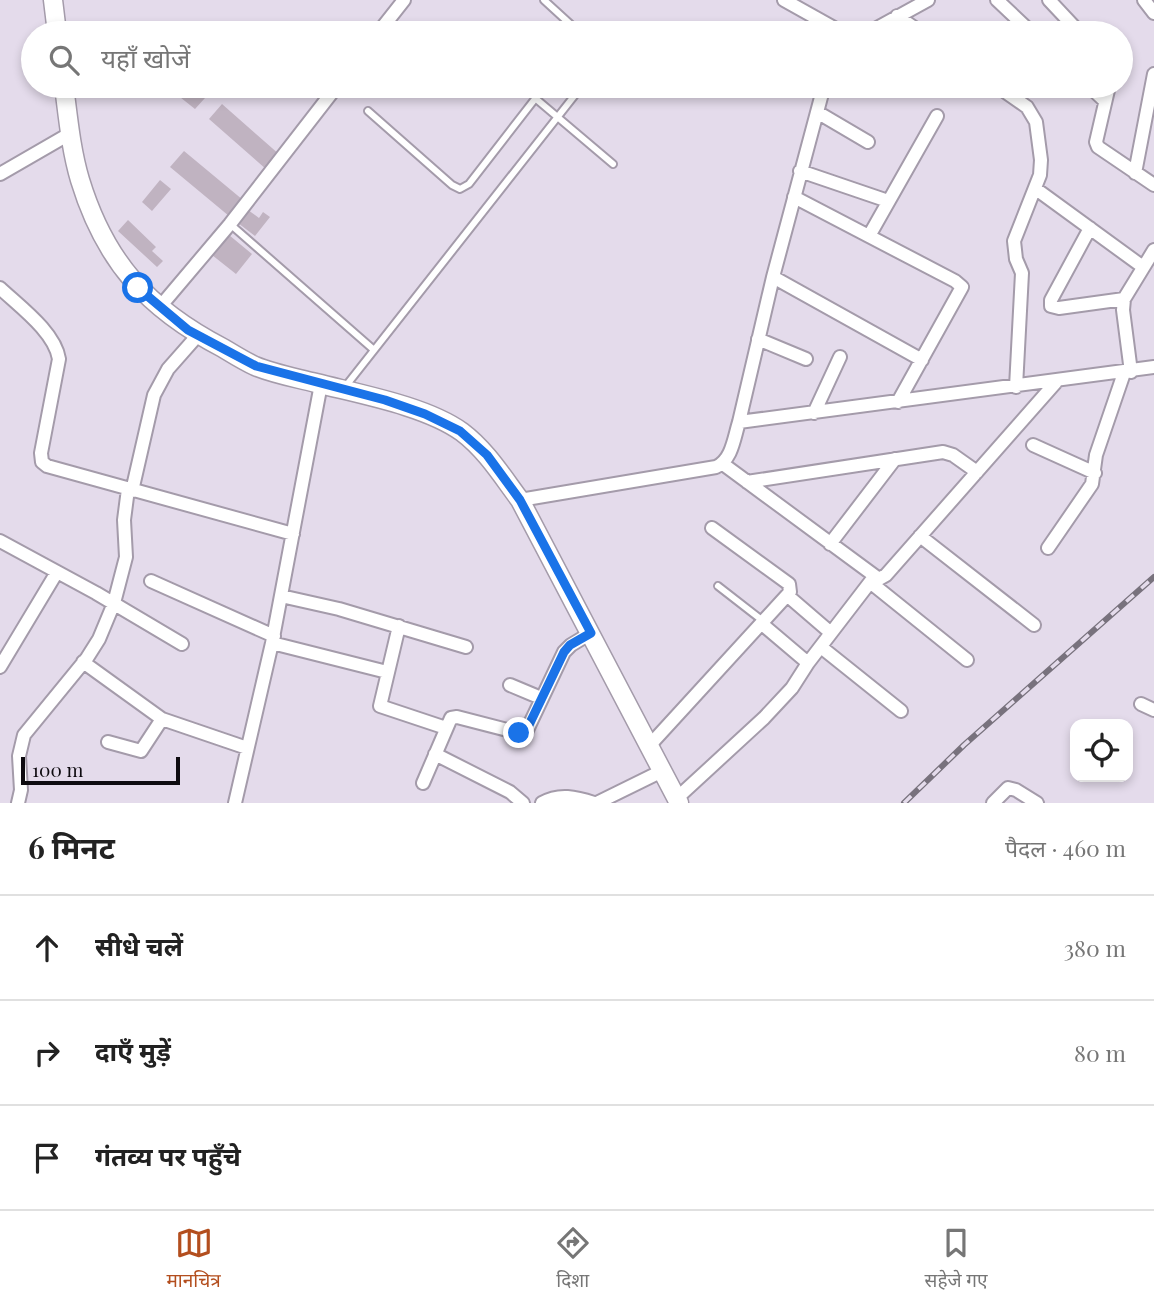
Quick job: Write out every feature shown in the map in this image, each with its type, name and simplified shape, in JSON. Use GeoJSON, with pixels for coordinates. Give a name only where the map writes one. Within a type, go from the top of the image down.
{"type":"FeatureCollection","features":[{"type":"Feature","properties":{"kind":"street"},"geometry":{"type":"LineString","coordinates":[[53,0],[56,21]]}},
{"type":"Feature","properties":{"kind":"street"},"geometry":{"type":"LineString","coordinates":[[387,21],[404,0]]}},
{"type":"Feature","properties":{"kind":"street"},"geometry":{"type":"LineString","coordinates":[[784,0],[822,21]]}},
{"type":"Feature","properties":{"kind":"street"},"geometry":{"type":"LineString","coordinates":[[888,21],[910,4],[928,0]]}},
{"type":"Feature","properties":{"kind":"street"},"geometry":{"type":"LineString","coordinates":[[996,0],[1019,21]]}},
{"type":"Feature","properties":{"kind":"street"},"geometry":{"type":"LineString","coordinates":[[1049,0],[1069,21]]}},
{"type":"Feature","properties":{"kind":"street"},"geometry":{"type":"LineString","coordinates":[[1144,0],[1154,13]]}},
{"type":"Feature","properties":{"kind":"street"},"geometry":{"type":"LineString","coordinates":[[897,16],[904,21]]}},
{"type":"Feature","properties":{"kind":"street"},"geometry":{"type":"LineString","coordinates":[[1135,173],[1154,74]]}},
{"type":"Feature","properties":{"kind":"street"},"geometry":{"type":"LineString","coordinates":[[66,98],[80,179],[92,212],[118,263],[159,308],[198,335],[256,366],[415,410],[460,431],[487,455],[520,500],[678,801],[792,688],[872,580],[883,578],[1057,381]]}},
{"type":"Feature","properties":{"kind":"street"},"geometry":{"type":"LineString","coordinates":[[159,308],[230,223],[328,98]]}},
{"type":"Feature","properties":{"kind":"street"},"geometry":{"type":"LineString","coordinates":[[520,500],[723,464],[728,457],[739,422],[793,197],[821,98]]}},
{"type":"Feature","properties":{"kind":"street"},"geometry":{"type":"LineString","coordinates":[[1014,98],[1027,107],[1036,122],[1041,159],[1036,189],[1014,241],[1016,259],[1022,273],[1016,387]]}},
{"type":"Feature","properties":{"kind":"street"},"geometry":{"type":"LineString","coordinates":[[1102,98],[1105,101]]}},
{"type":"Feature","properties":{"kind":"street"},"geometry":{"type":"LineString","coordinates":[[1106,98],[1096,142],[1154,185]]}},
{"type":"Feature","properties":{"kind":"street"},"geometry":{"type":"LineString","coordinates":[[817,112],[868,142]]}},
{"type":"Feature","properties":{"kind":"street"},"geometry":{"type":"LineString","coordinates":[[869,236],[937,116]]}},
{"type":"Feature","properties":{"kind":"street"},"geometry":{"type":"LineString","coordinates":[[0,174],[71,133]]}},
{"type":"Feature","properties":{"kind":"street"},"geometry":{"type":"LineString","coordinates":[[800,171],[888,201]]}},
{"type":"Feature","properties":{"kind":"street"},"geometry":{"type":"LineString","coordinates":[[1036,189],[1143,267]]}},
{"type":"Feature","properties":{"kind":"street"},"geometry":{"type":"LineString","coordinates":[[793,197],[962,287],[898,402]]}},
{"type":"Feature","properties":{"kind":"street"},"geometry":{"type":"LineString","coordinates":[[1090,228],[1051,300],[1051,306],[1124,299]]}},
{"type":"Feature","properties":{"kind":"street"},"geometry":{"type":"LineString","coordinates":[[1048,548],[1093,484],[1096,455],[1128,372],[1124,299],[1154,250]]}},
{"type":"Feature","properties":{"kind":"street"},"geometry":{"type":"LineString","coordinates":[[773,277],[922,360]]}},
{"type":"Feature","properties":{"kind":"street"},"geometry":{"type":"LineString","coordinates":[[0,288],[46,333],[57,348],[59,359],[41,453],[42,462],[47,466],[130,490],[293,534]]}},
{"type":"Feature","properties":{"kind":"street"},"geometry":{"type":"LineString","coordinates":[[18,803],[21,790],[19,756],[24,734],[99,639],[114,603],[126,557],[124,520],[154,395],[168,369],[198,335]]}},
{"type":"Feature","properties":{"kind":"street"},"geometry":{"type":"LineString","coordinates":[[758,338],[806,359]]}},
{"type":"Feature","properties":{"kind":"street"},"geometry":{"type":"LineString","coordinates":[[814,413],[840,357]]}},
{"type":"Feature","properties":{"kind":"street"},"geometry":{"type":"LineString","coordinates":[[739,422],[1154,367]]}},
{"type":"Feature","properties":{"kind":"street"},"geometry":{"type":"LineString","coordinates":[[239,802],[247,748],[273,640],[321,384]]}},
{"type":"Feature","properties":{"kind":"street"},"geometry":{"type":"LineString","coordinates":[[1033,445],[1095,473]]}},
{"type":"Feature","properties":{"kind":"street"},"geometry":{"type":"LineString","coordinates":[[747,482],[948,453],[976,472]]}},
{"type":"Feature","properties":{"kind":"street"},"geometry":{"type":"LineString","coordinates":[[830,544],[895,460]]}},
{"type":"Feature","properties":{"kind":"street"},"geometry":{"type":"LineString","coordinates":[[723,464],[830,544],[967,660]]}},
{"type":"Feature","properties":{"kind":"street"},"geometry":{"type":"LineString","coordinates":[[649,746],[788,596],[789,584],[712,528]]}},
{"type":"Feature","properties":{"kind":"street"},"geometry":{"type":"LineString","coordinates":[[920,536],[1034,625]]}},
{"type":"Feature","properties":{"kind":"street"},"geometry":{"type":"LineString","coordinates":[[0,541],[114,603],[182,644]]}},
{"type":"Feature","properties":{"kind":"street"},"geometry":{"type":"LineString","coordinates":[[0,667],[57,572]]}},
{"type":"Feature","properties":{"kind":"street"},"geometry":{"type":"LineString","coordinates":[[151,581],[273,640],[387,672]]}},
{"type":"Feature","properties":{"kind":"street"},"geometry":{"type":"LineString","coordinates":[[281,596],[339,608],[466,647]]}},
{"type":"Feature","properties":{"kind":"street"},"geometry":{"type":"LineString","coordinates":[[788,596],[831,633]]}},
{"type":"Feature","properties":{"kind":"street"},"geometry":{"type":"LineString","coordinates":[[763,623],[808,663]]}},
{"type":"Feature","properties":{"kind":"street"},"geometry":{"type":"LineString","coordinates":[[399,626],[380,706],[446,728]]}},
{"type":"Feature","properties":{"kind":"street"},"geometry":{"type":"LineString","coordinates":[[423,783],[451,718],[457,717],[522,733],[528,727],[568,648],[591,633]]}},
{"type":"Feature","properties":{"kind":"street"},"geometry":{"type":"LineString","coordinates":[[821,647],[901,711]]}},
{"type":"Feature","properties":{"kind":"street"},"geometry":{"type":"LineString","coordinates":[[83,662],[162,719],[247,748]]}},
{"type":"Feature","properties":{"kind":"street"},"geometry":{"type":"LineString","coordinates":[[510,685],[541,698]]}},
{"type":"Feature","properties":{"kind":"street"},"geometry":{"type":"LineString","coordinates":[[1141,704],[1154,710]]}},
{"type":"Feature","properties":{"kind":"street"},"geometry":{"type":"LineString","coordinates":[[108,742],[141,751],[162,719]]}},
{"type":"Feature","properties":{"kind":"street"},"geometry":{"type":"LineString","coordinates":[[436,754],[510,792],[523,803]]}},
{"type":"Feature","properties":{"kind":"street"},"geometry":{"type":"LineString","coordinates":[[542,803],[565,796],[595,803],[662,771]]}},
{"type":"Feature","properties":{"kind":"street"},"geometry":{"type":"LineString","coordinates":[[993,803],[1008,788],[1037,803]]}},
{"type":"Feature","properties":{"kind":"lane"},"geometry":{"type":"LineString","coordinates":[[544,0],[567,21]]}},
{"type":"Feature","properties":{"kind":"lane"},"geometry":{"type":"LineString","coordinates":[[343,390],[573,98]]}},
{"type":"Feature","properties":{"kind":"lane"},"geometry":{"type":"LineString","coordinates":[[368,111],[460,190],[469,184],[535,99],[613,164]]}},
{"type":"Feature","properties":{"kind":"lane"},"geometry":{"type":"LineString","coordinates":[[230,223],[374,350]]}},
{"type":"Feature","properties":{"kind":"lane"},"geometry":{"type":"LineString","coordinates":[[718,586],[763,623]]}},
{"type":"Feature","properties":{"kind":"building"},"geometry":{"type":"Polygon","coordinates":[[[181,98],[205,98],[195,109],[181,98]]]}},
{"type":"Feature","properties":{"kind":"building"},"geometry":{"type":"Polygon","coordinates":[[[222,104],[280,155],[267,170],[209,119],[222,104]]]}},
{"type":"Feature","properties":{"kind":"building"},"geometry":{"type":"Polygon","coordinates":[[[184,151],[243,200],[229,216],[170,167],[184,151]]]}},
{"type":"Feature","properties":{"kind":"building"},"geometry":{"type":"Polygon","coordinates":[[[160,180],[171,189],[152,211],[142,202],[160,180]]]}},
{"type":"Feature","properties":{"kind":"building"},"geometry":{"type":"Polygon","coordinates":[[[248,210],[259,218],[263,212],[270,217],[255,236],[238,223],[248,210]]]}},
{"type":"Feature","properties":{"kind":"building"},"geometry":{"type":"Polygon","coordinates":[[[128,220],[156,247],[152,251],[163,261],[157,267],[118,231],[128,220]]]}},
{"type":"Feature","properties":{"kind":"building"},"geometry":{"type":"Polygon","coordinates":[[[229,235],[252,254],[236,274],[212,255],[229,235]]]}},
{"type":"Feature","properties":{"kind":"railway"},"geometry":{"type":"LineString","coordinates":[[904,803],[964,745],[1154,577]]}},
{"type":"Feature","properties":{"kind":"route"},"geometry":{"type":"LineString","coordinates":[[138,288],[188,330],[256,366],[385,400],[425,414],[460,431],[487,455],[520,500],[591,633],[570,645],[564,652],[527,730],[519,733]]}}]}
